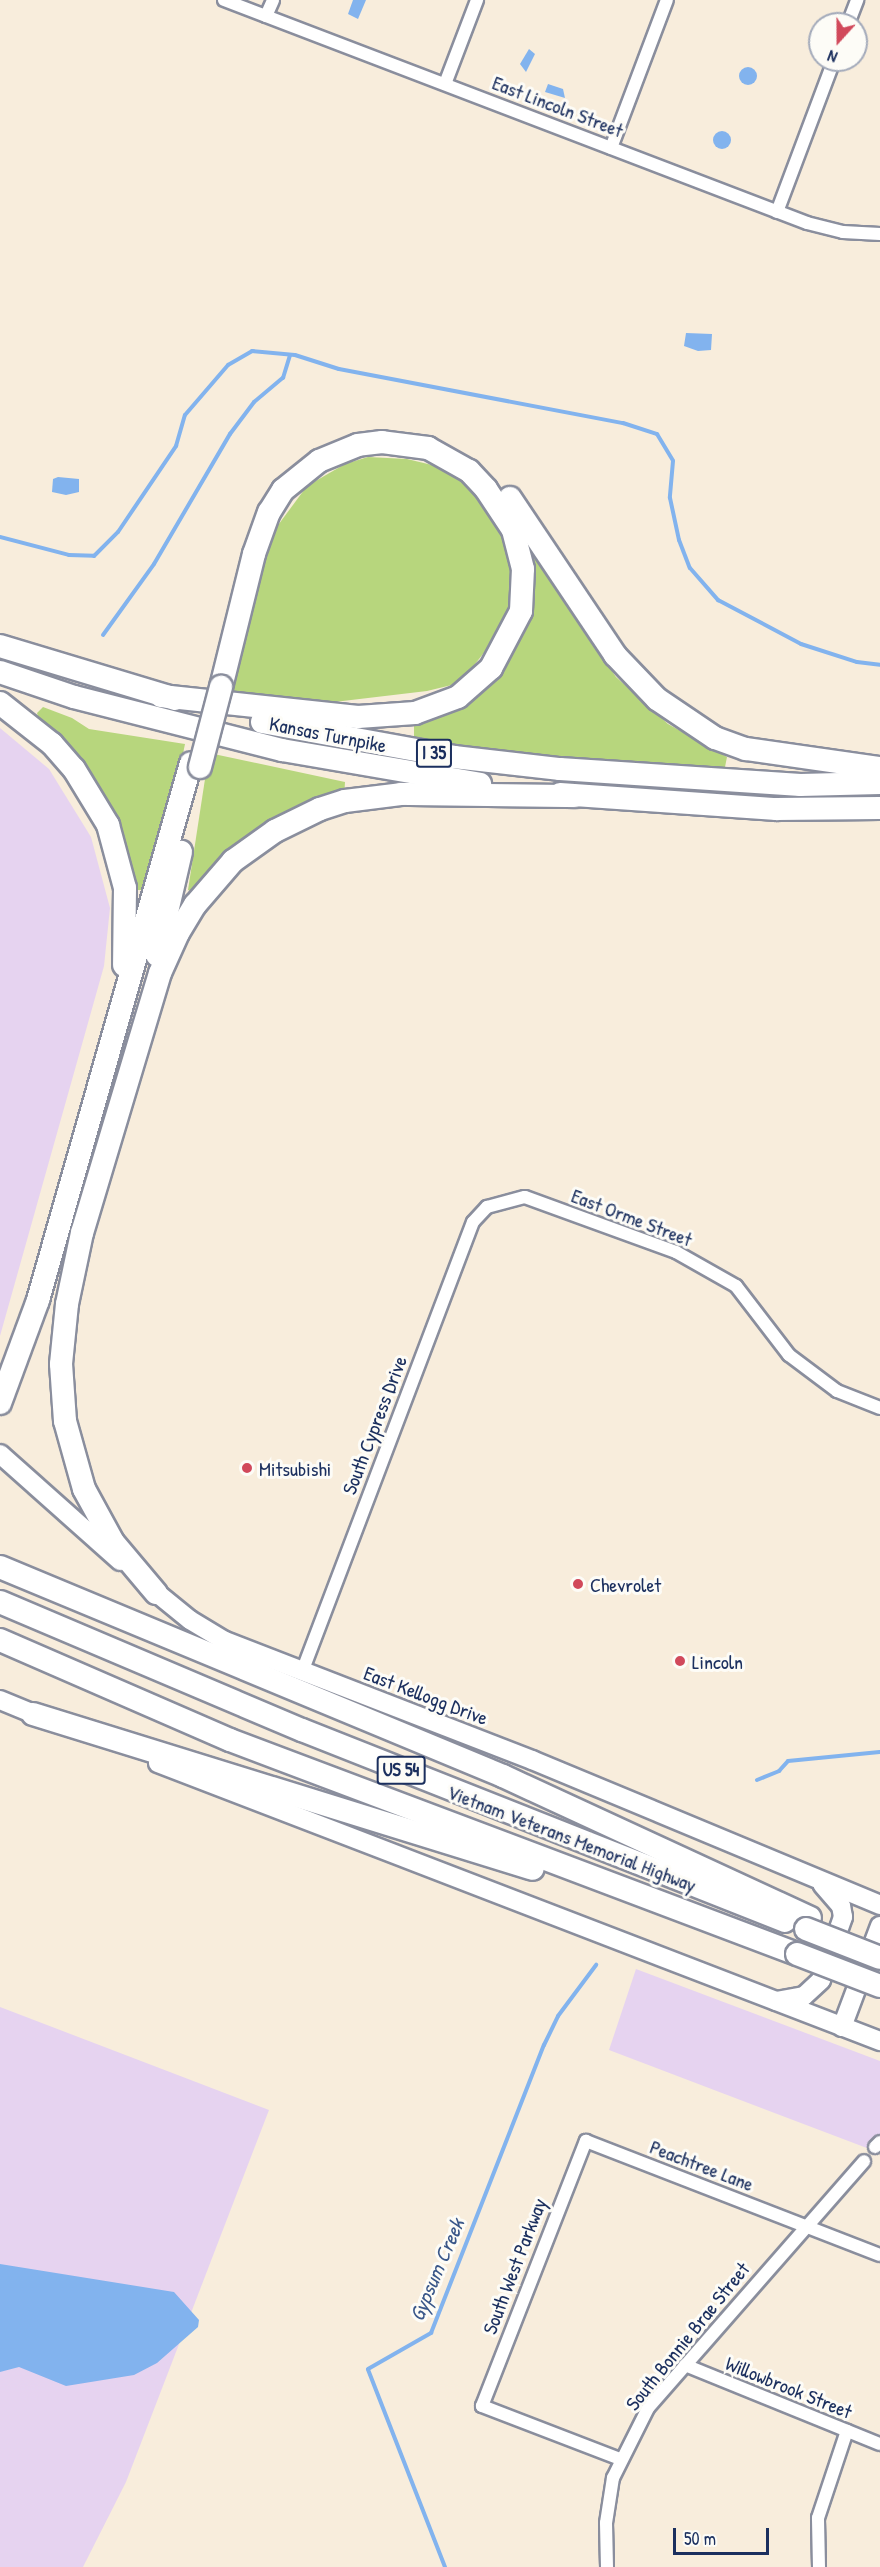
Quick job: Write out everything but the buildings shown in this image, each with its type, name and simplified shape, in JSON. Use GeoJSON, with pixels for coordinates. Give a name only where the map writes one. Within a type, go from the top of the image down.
{"type":"FeatureCollection","features":[{"type":"Feature","properties":{"kind":"highway"},"geometry":{"type":"LineString","coordinates":[[216,686],[247,534],[268,491],[304,455],[323,444],[368,431],[417,432],[441,439],[463,452],[503,488],[615,655],[657,699],[715,738],[746,749],[880,768]]}},
{"type":"Feature","properties":{"kind":"highway"},"geometry":{"type":"LineString","coordinates":[[135,1056],[196,765],[216,686],[254,554],[269,512],[283,490],[319,461],[358,445],[382,442],[428,448],[469,471],[486,489],[513,530],[523,569],[521,612],[491,668],[458,697],[414,713],[358,717],[161,696]]}},
{"type":"Feature","properties":{"kind":"highway","name":"Kansas Turnpike"},"geometry":{"type":"LineString","coordinates":[[0,646],[161,696],[249,719],[454,757],[682,780],[880,783]]}},
{"type":"Feature","properties":{"kind":"highway","name":"Kansas Turnpike"},"geometry":{"type":"LineString","coordinates":[[0,672],[96,703],[282,750],[574,796],[777,809],[880,808]]}},
{"type":"Feature","properties":{"kind":"highway"},"geometry":{"type":"LineString","coordinates":[[0,703],[52,744],[74,769],[108,825],[118,855],[126,912],[121,1010]]}},
{"type":"Feature","properties":{"kind":"highway"},"geometry":{"type":"LineString","coordinates":[[0,1403],[38,1300],[121,1010],[196,765]]}},
{"type":"Feature","properties":{"kind":"highway"},"geometry":{"type":"LineString","coordinates":[[156,1593],[113,1542],[89,1499],[72,1454],[61,1384],[62,1340],[73,1269],[160,973],[195,905],[233,861],[275,831],[320,809],[369,798],[401,794],[574,796]]}},
{"type":"Feature","properties":{"kind":"highway"},"geometry":{"type":"LineString","coordinates":[[0,1567],[514,1781],[808,1924],[880,1951]]}},
{"type":"Feature","properties":{"kind":"highway","name":"Vietnam Veterans Memorial Highway"},"geometry":{"type":"LineString","coordinates":[[0,1602],[302,1730],[808,1924],[880,1958]]}},
{"type":"Feature","properties":{"kind":"highway","name":"Vietnam Veterans Memorial Highway"},"geometry":{"type":"LineString","coordinates":[[0,1640],[230,1740],[880,1986]]}},
{"type":"Feature","properties":{"kind":"highway"},"geometry":{"type":"LineString","coordinates":[[33,1714],[758,1939]]}},
{"type":"Feature","properties":{"kind":"main road","name":"East Kellogg Drive"},"geometry":{"type":"LineString","coordinates":[[0,1454],[156,1593],[225,1641],[532,1760],[880,1905]]}},
{"type":"Feature","properties":{"kind":"main road"},"geometry":{"type":"LineString","coordinates":[[0,1700],[880,2041]]}},
{"type":"Feature","properties":{"kind":"main road"},"geometry":{"type":"LineString","coordinates":[[774,2001],[791,2000],[814,1989],[842,1928],[841,1906],[819,1881]]}},
{"type":"Feature","properties":{"kind":"main road"},"geometry":{"type":"LineString","coordinates":[[842,2027],[880,1926]]}},
{"type":"Feature","properties":{"kind":"street","name":"East Lincoln Street"},"geometry":{"type":"LineString","coordinates":[[224,0],[777,212],[833,231],[880,234]]}},
{"type":"Feature","properties":{"kind":"street"},"geometry":{"type":"LineString","coordinates":[[266,16],[273,0]]}},
{"type":"Feature","properties":{"kind":"street"},"geometry":{"type":"LineString","coordinates":[[445,84],[477,0]]}},
{"type":"Feature","properties":{"kind":"street"},"geometry":{"type":"LineString","coordinates":[[611,148],[667,0]]}},
{"type":"Feature","properties":{"kind":"street"},"geometry":{"type":"LineString","coordinates":[[777,212],[830,72]]}},
{"type":"Feature","properties":{"kind":"street","name":"East Orme Street"},"geometry":{"type":"LineString","coordinates":[[497,1204],[525,1197],[676,1252],[735,1286],[789,1354],[837,1391],[880,1408]]}},
{"type":"Feature","properties":{"kind":"street","name":"South Cypress Drive"},"geometry":{"type":"LineString","coordinates":[[302,1672],[473,1222],[487,1207],[497,1204]]}},
{"type":"Feature","properties":{"kind":"street","name":"Peachtree Lane"},"geometry":{"type":"LineString","coordinates":[[586,2140],[880,2254]]}},
{"type":"Feature","properties":{"kind":"street","name":"South West Parkway"},"geometry":{"type":"LineString","coordinates":[[586,2140],[482,2406],[620,2459]]}},
{"type":"Feature","properties":{"kind":"street","name":"South Bonnie Brae Street"},"geometry":{"type":"LineString","coordinates":[[607,2567],[606,2523],[620,2459],[648,2408],[804,2225],[864,2161]]}},
{"type":"Feature","properties":{"kind":"street","name":"Willowbrook Street"},"geometry":{"type":"LineString","coordinates":[[685,2365],[880,2444]]}},
{"type":"Feature","properties":{"kind":"street"},"geometry":{"type":"LineString","coordinates":[[819,2567],[818,2518],[847,2431]]}},
{"type":"Feature","properties":{"kind":"shaded area"},"geometry":{"type":"Polygon","coordinates":[[[0,728],[49,769],[91,837],[110,908],[104,966],[0,1336],[0,728]]]}},
{"type":"Feature","properties":{"kind":"shaded area"},"geometry":{"type":"Polygon","coordinates":[[[636,1969],[880,2061],[880,2153],[609,2050],[636,1969]]]}},
{"type":"Feature","properties":{"kind":"shaded area"},"geometry":{"type":"Polygon","coordinates":[[[0,2007],[269,2110],[126,2482],[83,2567],[0,2567],[0,2007]]]}},
{"type":"Feature","properties":{"kind":"green space"},"geometry":{"type":"Polygon","coordinates":[[[368,457],[407,459],[432,465],[461,480],[495,518],[507,540],[512,568],[509,608],[498,635],[460,683],[427,691],[309,705],[223,695],[270,536],[307,486],[345,464],[368,457]]]}},
{"type":"Feature","properties":{"kind":"green space"},"geometry":{"type":"Polygon","coordinates":[[[523,538],[616,677],[668,724],[727,757],[724,772],[525,756],[414,741],[414,724],[446,715],[488,688],[515,648],[526,620],[523,538]]]}},
{"type":"Feature","properties":{"kind":"green space"},"geometry":{"type":"Polygon","coordinates":[[[43,707],[72,718],[89,729],[185,744],[175,793],[144,890],[137,890],[128,859],[41,727],[37,713],[43,707]]]}},
{"type":"Feature","properties":{"kind":"green space"},"geometry":{"type":"Polygon","coordinates":[[[209,753],[345,782],[344,798],[196,894],[188,890],[209,753]]]}},
{"type":"Feature","properties":{"kind":"water"},"geometry":{"type":"Polygon","coordinates":[[[353,0],[366,0],[358,19],[348,14],[353,0]]]}},
{"type":"Feature","properties":{"kind":"water"},"geometry":{"type":"Polygon","coordinates":[[[529,49],[535,54],[526,72],[520,64],[529,49]]]}},
{"type":"Feature","properties":{"kind":"water"},"geometry":{"type":"Polygon","coordinates":[[[748,67],[754,70],[757,76],[754,82],[748,85],[742,82],[739,76],[742,70],[748,67]]]}},
{"type":"Feature","properties":{"kind":"water"},"geometry":{"type":"Polygon","coordinates":[[[548,84],[563,89],[565,98],[545,92],[548,84]]]}},
{"type":"Feature","properties":{"kind":"water"},"geometry":{"type":"Polygon","coordinates":[[[722,131],[728,134],[731,140],[728,146],[722,149],[716,146],[713,140],[716,134],[722,131]]]}},
{"type":"Feature","properties":{"kind":"water"},"geometry":{"type":"Polygon","coordinates":[[[686,333],[712,334],[711,350],[698,351],[684,346],[686,333]]]}},
{"type":"Feature","properties":{"kind":"water"},"geometry":{"type":"Polygon","coordinates":[[[58,477],[79,479],[79,492],[66,495],[52,492],[53,479],[58,477]]]}},
{"type":"Feature","properties":{"kind":"water"},"geometry":{"type":"Polygon","coordinates":[[[0,2264],[174,2292],[199,2320],[198,2327],[157,2363],[134,2375],[66,2386],[19,2367],[0,2372],[0,2264]]]}},
{"type":"Feature","properties":{"kind":"waterway"},"geometry":{"type":"LineString","coordinates":[[0,537],[69,555],[94,556],[118,532],[176,446],[185,415],[228,365],[252,351],[295,355],[339,369],[623,423],[657,434],[673,461],[670,498],[679,540],[690,568],[718,600],[801,644],[857,662],[880,665]]}},
{"type":"Feature","properties":{"kind":"waterway"},"geometry":{"type":"LineString","coordinates":[[103,635],[154,564],[230,434],[254,402],[283,378],[290,355]]}},
{"type":"Feature","properties":{"kind":"waterway","name":"Gypsum Creek"},"geometry":{"type":"LineString","coordinates":[[757,1780],[779,1771],[788,1761],[880,1752]]}},
{"type":"Feature","properties":{"kind":"waterway","name":"Gypsum Creek"},"geometry":{"type":"LineString","coordinates":[[445,2567],[368,2369],[431,2333],[544,2045],[558,2016],[596,1965]]}},
{"type":"Feature","properties":{"kind":"place","name":"Mitsubishi"},"geometry":{"type":"Point","coordinates":[247,1468]}},
{"type":"Feature","properties":{"kind":"place","name":"Chevrolet"},"geometry":{"type":"Point","coordinates":[578,1584]}},
{"type":"Feature","properties":{"kind":"place","name":"Lincoln"},"geometry":{"type":"Point","coordinates":[680,1661]}}]}
